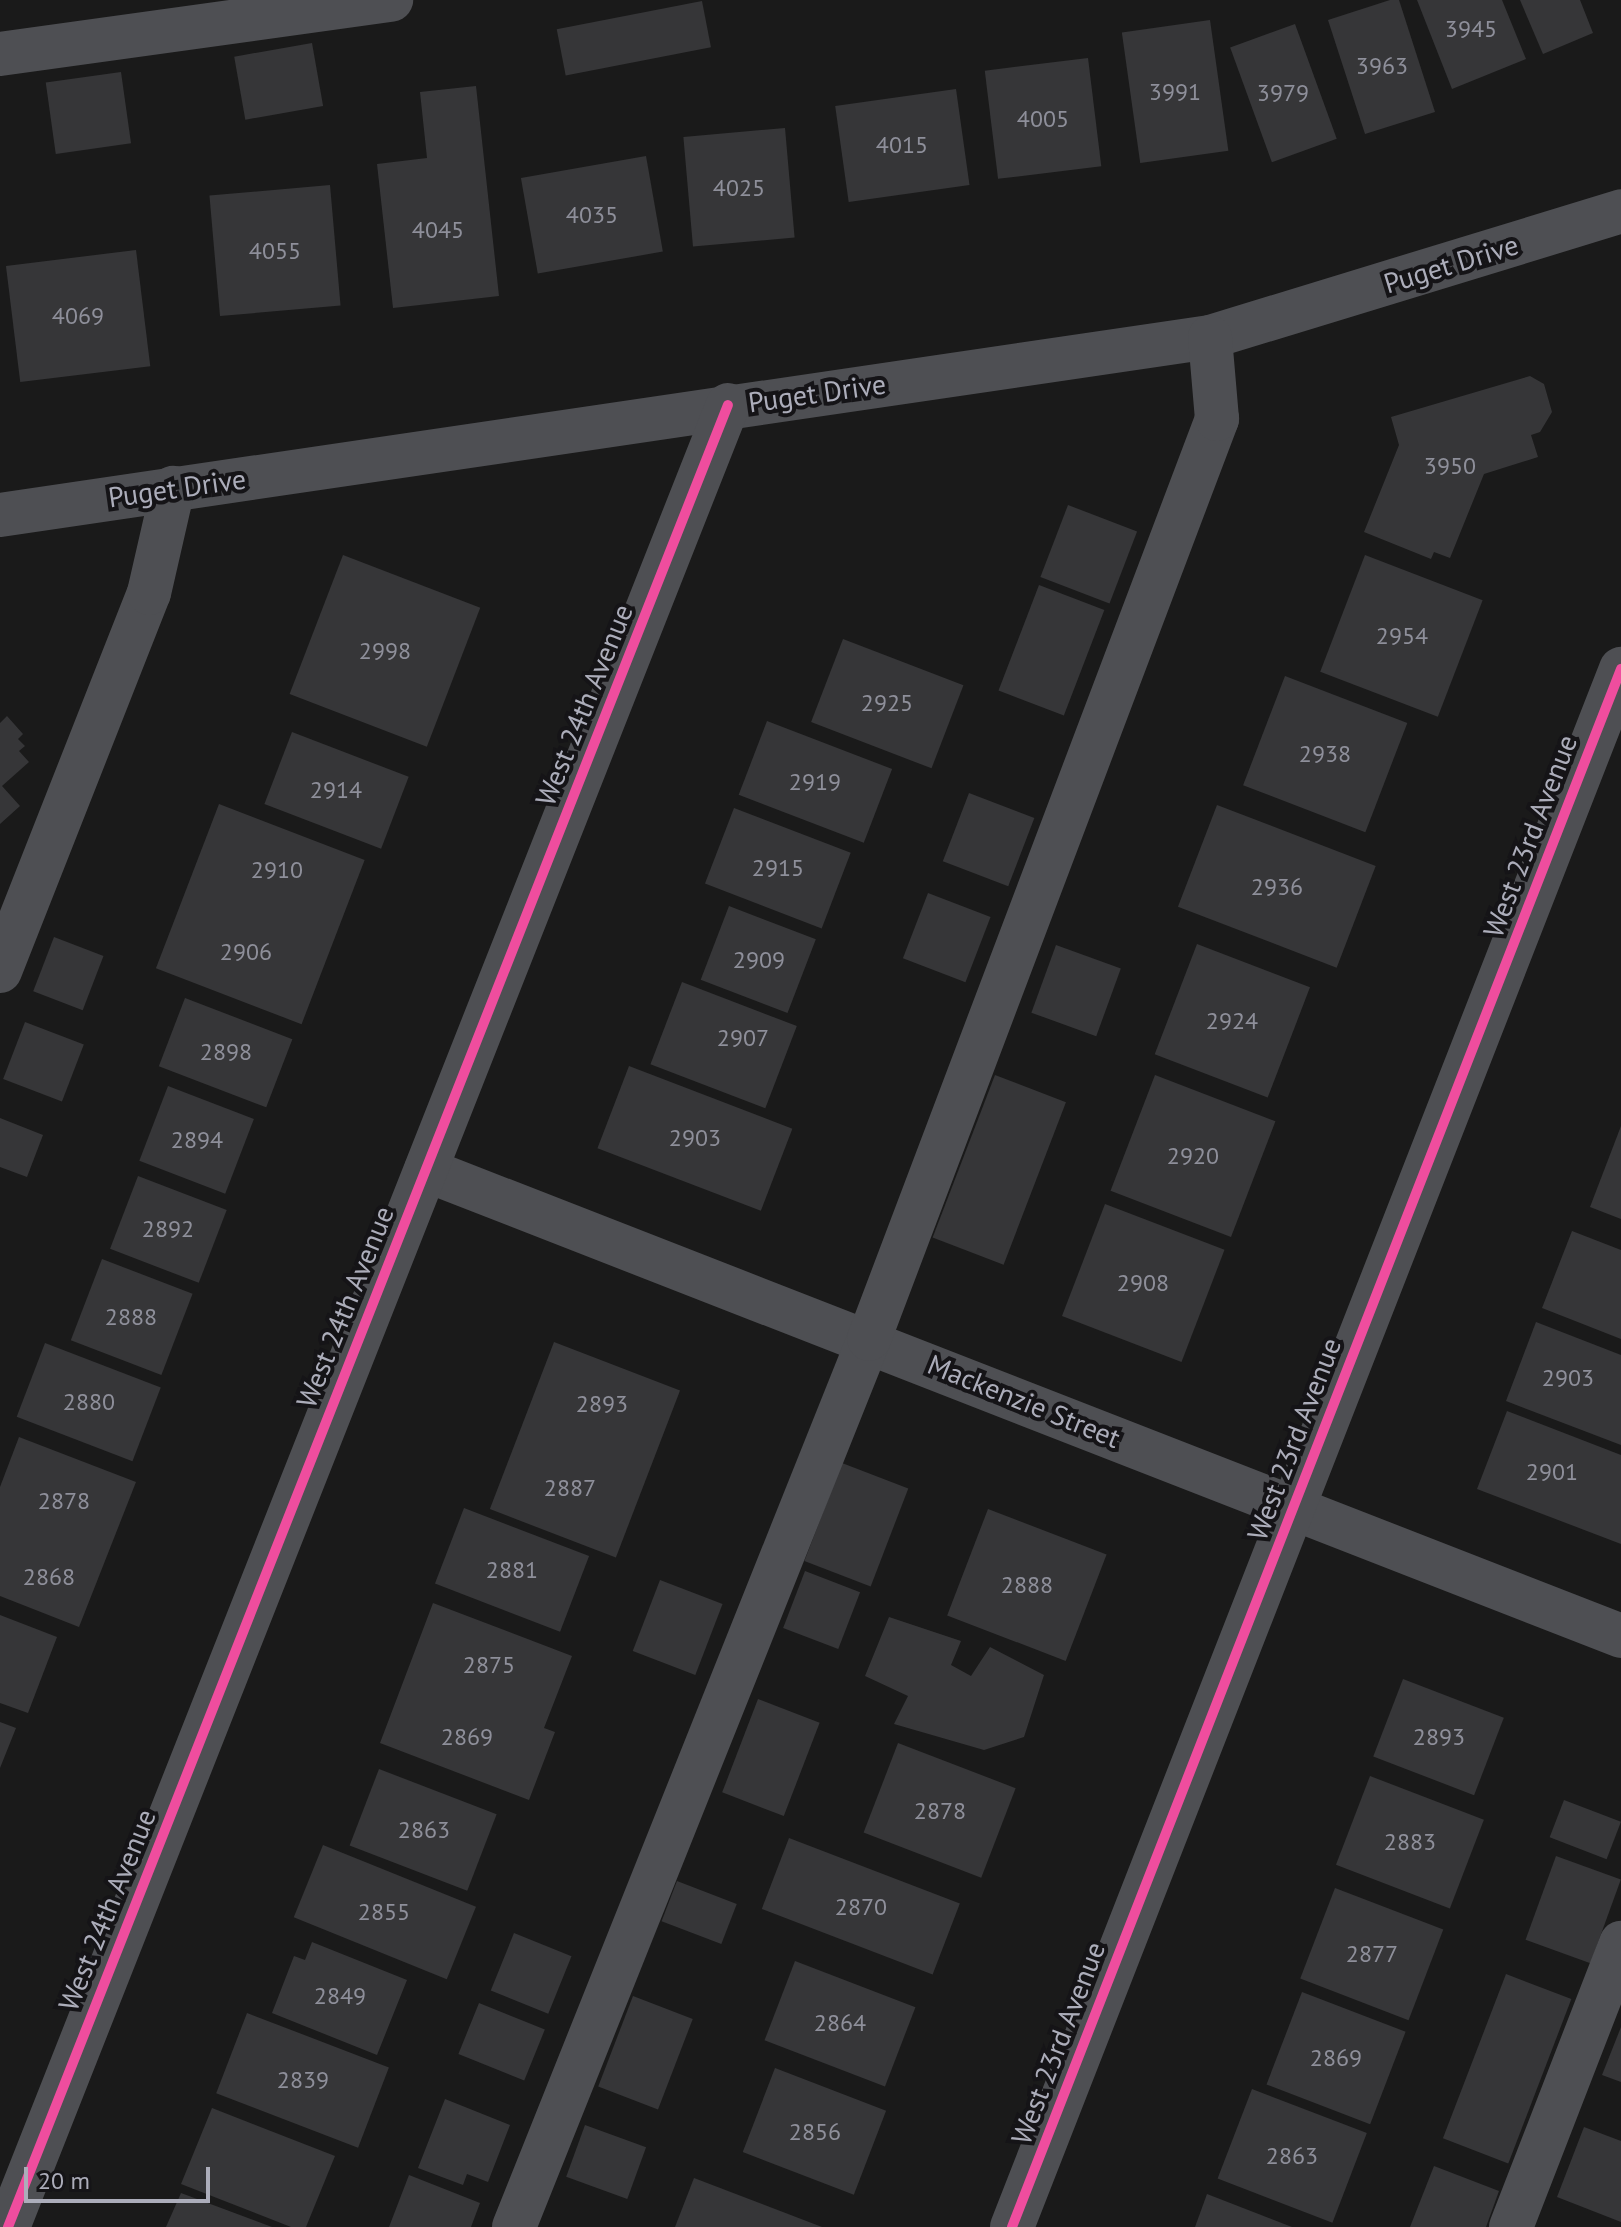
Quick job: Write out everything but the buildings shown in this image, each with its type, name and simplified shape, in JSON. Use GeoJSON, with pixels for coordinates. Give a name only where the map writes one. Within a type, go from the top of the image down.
{"type":"FeatureCollection","features":[{"type":"Feature","properties":{"kind":"street"},"geometry":{"type":"LineString","coordinates":[[0,54],[391,0]]}},
{"type":"Feature","properties":{"kind":"street","name":"Puget Drive"},"geometry":{"type":"LineString","coordinates":[[0,515],[579,432],[728,405],[1210,337],[1621,211]]}},
{"type":"Feature","properties":{"kind":"street"},"geometry":{"type":"LineString","coordinates":[[514,2227],[869,1339],[1217,419],[1210,337]]}},
{"type":"Feature","properties":{"kind":"street","name":"West 24th Avenue"},"geometry":{"type":"LineString","coordinates":[[8,2227],[728,405]]}},
{"type":"Feature","properties":{"kind":"street"},"geometry":{"type":"LineString","coordinates":[[0,971],[149,593],[173,488]]}},
{"type":"Feature","properties":{"kind":"street","name":"West 23rd Avenue"},"geometry":{"type":"LineString","coordinates":[[1012,2227],[1621,669]]}},
{"type":"Feature","properties":{"kind":"street","name":"Mackenzie Street"},"geometry":{"type":"LineString","coordinates":[[426,1170],[869,1339],[1621,1636]]}},
{"type":"Feature","properties":{"kind":"street"},"geometry":{"type":"LineString","coordinates":[[1511,2227],[1621,1943]]}},
{"type":"Feature","properties":{"kind":"cycle path"},"geometry":{"type":"LineString","coordinates":[[8,2227],[728,405]]}},
{"type":"Feature","properties":{"kind":"cycle path"},"geometry":{"type":"LineString","coordinates":[[1012,2227],[1621,669]]}}]}
